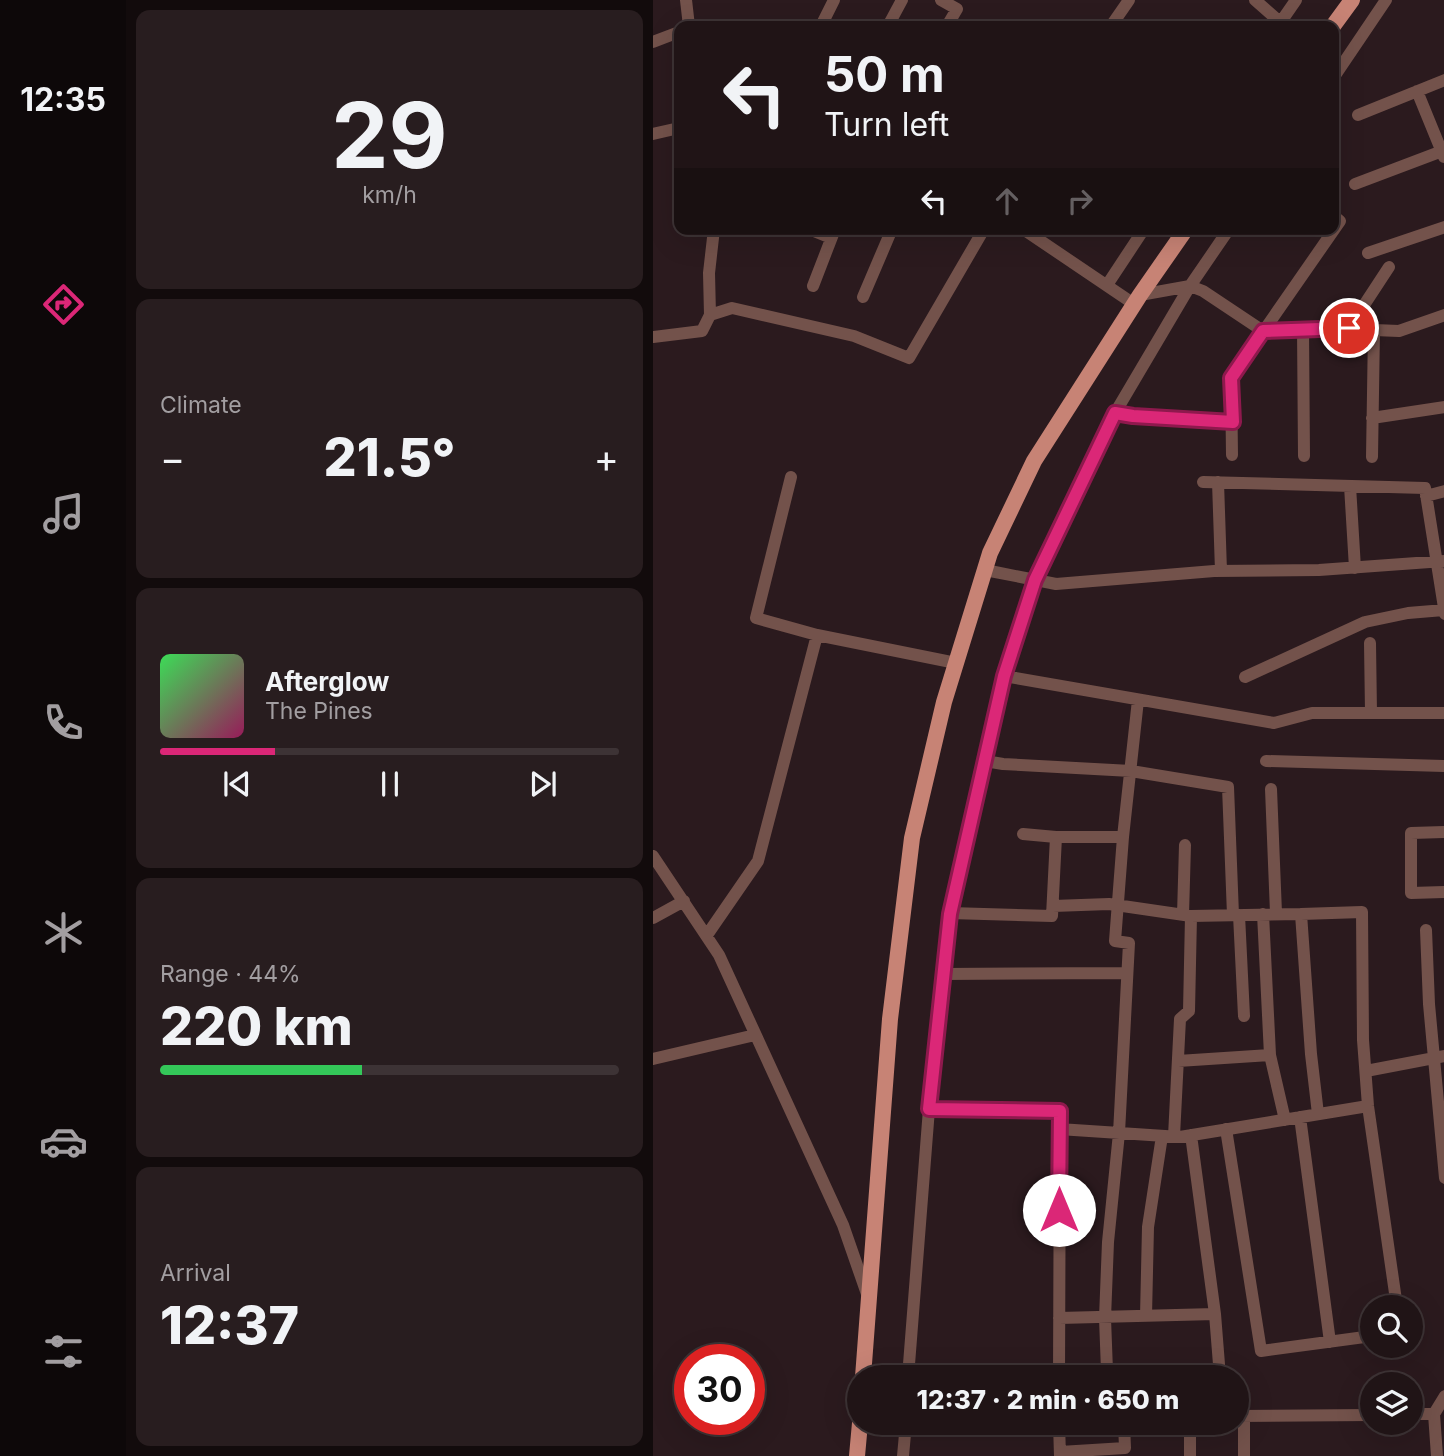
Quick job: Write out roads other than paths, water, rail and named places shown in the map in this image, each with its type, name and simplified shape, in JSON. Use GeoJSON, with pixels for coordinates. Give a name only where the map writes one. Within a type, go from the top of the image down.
{"type":"FeatureCollection","features":[{"type":"Feature","properties":{"kind":"main road"},"geometry":{"type":"LineString","coordinates":[[1337,21],[1352,0]]}},
{"type":"Feature","properties":{"kind":"main road"},"geometry":{"type":"LineString","coordinates":[[864,1365],[890,1019],[912,838],[944,702],[990,553],[1034,461],[1182,235]]}},
{"type":"Feature","properties":{"kind":"main road"},"geometry":{"type":"LineString","coordinates":[[858,1456],[859,1435]]}},
{"type":"Feature","properties":{"kind":"street"},"geometry":{"type":"LineString","coordinates":[[686,0],[688,21]]}},
{"type":"Feature","properties":{"kind":"street"},"geometry":{"type":"LineString","coordinates":[[824,21],[834,0]]}},
{"type":"Feature","properties":{"kind":"street"},"geometry":{"type":"LineString","coordinates":[[891,21],[902,0]]}},
{"type":"Feature","properties":{"kind":"street"},"geometry":{"type":"LineString","coordinates":[[941,0],[959,5],[949,21]]}},
{"type":"Feature","properties":{"kind":"street"},"geometry":{"type":"LineString","coordinates":[[1114,21],[1129,0]]}},
{"type":"Feature","properties":{"kind":"street"},"geometry":{"type":"LineString","coordinates":[[1255,0],[1276,21]]}},
{"type":"Feature","properties":{"kind":"street"},"geometry":{"type":"LineString","coordinates":[[1281,21],[1296,0]]}},
{"type":"Feature","properties":{"kind":"street"},"geometry":{"type":"LineString","coordinates":[[1339,69],[1386,0]]}},
{"type":"Feature","properties":{"kind":"street"},"geometry":{"type":"LineString","coordinates":[[653,42],[674,34]]}},
{"type":"Feature","properties":{"kind":"street"},"geometry":{"type":"LineString","coordinates":[[1358,115],[1444,80]]}},
{"type":"Feature","properties":{"kind":"street"},"geometry":{"type":"LineString","coordinates":[[1355,184],[1443,154],[1417,91]]}},
{"type":"Feature","properties":{"kind":"street"},"geometry":{"type":"LineString","coordinates":[[653,134],[674,129]]}},
{"type":"Feature","properties":{"kind":"street"},"geometry":{"type":"LineString","coordinates":[[1368,253],[1444,227]]}},
{"type":"Feature","properties":{"kind":"street"},"geometry":{"type":"LineString","coordinates":[[653,337],[702,331],[710,315],[709,273],[713,235]]}},
{"type":"Feature","properties":{"kind":"street"},"geometry":{"type":"LineString","coordinates":[[813,286],[833,235]]}},
{"type":"Feature","properties":{"kind":"street"},"geometry":{"type":"LineString","coordinates":[[863,297],[889,235]]}},
{"type":"Feature","properties":{"kind":"street"},"geometry":{"type":"LineString","coordinates":[[710,315],[732,308],[854,336],[909,358],[981,235]]}},
{"type":"Feature","properties":{"kind":"street"},"geometry":{"type":"LineString","coordinates":[[1032,235],[1107,285],[1137,300],[1190,286],[1203,290],[1263,331],[1349,328],[1399,331],[1444,315]]}},
{"type":"Feature","properties":{"kind":"street"},"geometry":{"type":"LineString","coordinates":[[1107,285],[1140,235]]}},
{"type":"Feature","properties":{"kind":"street"},"geometry":{"type":"LineString","coordinates":[[910,1365],[929,1109],[950,914],[1004,676],[1035,580],[1115,413],[1190,286],[1225,235]]}},
{"type":"Feature","properties":{"kind":"street"},"geometry":{"type":"LineString","coordinates":[[1232,455],[1231,378],[1330,235]]}},
{"type":"Feature","properties":{"kind":"street"},"geometry":{"type":"LineString","coordinates":[[1349,328],[1389,267]]}},
{"type":"Feature","properties":{"kind":"street"},"geometry":{"type":"LineString","coordinates":[[1303,329],[1304,456]]}},
{"type":"Feature","properties":{"kind":"street"},"geometry":{"type":"LineString","coordinates":[[1372,457],[1374,329]]}},
{"type":"Feature","properties":{"kind":"street"},"geometry":{"type":"LineString","coordinates":[[1372,418],[1444,407]]}},
{"type":"Feature","properties":{"kind":"street"},"geometry":{"type":"LineString","coordinates":[[1115,413],[1233,422]]}},
{"type":"Feature","properties":{"kind":"street"},"geometry":{"type":"LineString","coordinates":[[791,477],[756,618],[817,635],[956,663]]}},
{"type":"Feature","properties":{"kind":"street"},"geometry":{"type":"LineString","coordinates":[[1203,482],[1425,488],[1440,562],[1444,612],[1408,613],[1365,622],[1245,677]]}},
{"type":"Feature","properties":{"kind":"street"},"geometry":{"type":"LineString","coordinates":[[1218,482],[1221,571]]}},
{"type":"Feature","properties":{"kind":"street"},"geometry":{"type":"LineString","coordinates":[[1350,486],[1355,568]]}},
{"type":"Feature","properties":{"kind":"street"},"geometry":{"type":"LineString","coordinates":[[1426,496],[1444,491]]}},
{"type":"Feature","properties":{"kind":"street"},"geometry":{"type":"LineString","coordinates":[[985,569],[1057,584],[1221,571],[1355,568],[1440,562]]}},
{"type":"Feature","properties":{"kind":"street"},"geometry":{"type":"LineString","coordinates":[[707,935],[759,861],[817,635]]}},
{"type":"Feature","properties":{"kind":"street"},"geometry":{"type":"LineString","coordinates":[[1370,643],[1371,713]]}},
{"type":"Feature","properties":{"kind":"street"},"geometry":{"type":"LineString","coordinates":[[1004,676],[1274,723],[1312,713],[1444,712]]}},
{"type":"Feature","properties":{"kind":"street"},"geometry":{"type":"LineString","coordinates":[[1107,1365],[1105,1318],[1108,1242],[1119,1133],[1129,943],[1116,941],[1123,838],[1138,700]]}},
{"type":"Feature","properties":{"kind":"street"},"geometry":{"type":"LineString","coordinates":[[985,761],[1131,771],[1228,788],[1244,1016]]}},
{"type":"Feature","properties":{"kind":"street"},"geometry":{"type":"LineString","coordinates":[[1266,761],[1444,766]]}},
{"type":"Feature","properties":{"kind":"street"},"geometry":{"type":"LineString","coordinates":[[1271,789],[1270,1055],[1285,1120]]}},
{"type":"Feature","properties":{"kind":"street"},"geometry":{"type":"LineString","coordinates":[[1444,832],[1411,833],[1411,893],[1444,892]]}},
{"type":"Feature","properties":{"kind":"street"},"geometry":{"type":"LineString","coordinates":[[1023,834],[1123,838]]}},
{"type":"Feature","properties":{"kind":"street"},"geometry":{"type":"LineString","coordinates":[[950,914],[1052,916],[1056,837]]}},
{"type":"Feature","properties":{"kind":"street"},"geometry":{"type":"LineString","coordinates":[[1146,1316],[1148,1227],[1168,1136],[1178,1061],[1180,1020],[1189,1011],[1185,845]]}},
{"type":"Feature","properties":{"kind":"street"},"geometry":{"type":"LineString","coordinates":[[653,856],[719,955],[843,1225],[869,1299]]}},
{"type":"Feature","properties":{"kind":"street"},"geometry":{"type":"LineString","coordinates":[[653,918],[684,901]]}},
{"type":"Feature","properties":{"kind":"street"},"geometry":{"type":"LineString","coordinates":[[1053,906],[1118,905],[1187,916],[1362,912],[1368,1106],[1395,1295]]}},
{"type":"Feature","properties":{"kind":"street"},"geometry":{"type":"LineString","coordinates":[[1301,914],[1318,1114]]}},
{"type":"Feature","properties":{"kind":"street"},"geometry":{"type":"LineString","coordinates":[[1426,930],[1439,1057],[1444,1178]]}},
{"type":"Feature","properties":{"kind":"street"},"geometry":{"type":"LineString","coordinates":[[943,974],[1127,973]]}},
{"type":"Feature","properties":{"kind":"street"},"geometry":{"type":"LineString","coordinates":[[653,1059],[755,1035]]}},
{"type":"Feature","properties":{"kind":"street"},"geometry":{"type":"LineString","coordinates":[[1178,1061],[1270,1055]]}},
{"type":"Feature","properties":{"kind":"street"},"geometry":{"type":"LineString","coordinates":[[1366,1071],[1439,1057]]}},
{"type":"Feature","properties":{"kind":"street"},"geometry":{"type":"LineString","coordinates":[[1059,1129],[1191,1135],[1368,1106]]}},
{"type":"Feature","properties":{"kind":"street"},"geometry":{"type":"LineString","coordinates":[[929,1109],[1060,1111],[1059,1365]]}},
{"type":"Feature","properties":{"kind":"street"},"geometry":{"type":"LineString","coordinates":[[1300,1117],[1330,1342]]}},
{"type":"Feature","properties":{"kind":"street"},"geometry":{"type":"LineString","coordinates":[[1226,1129],[1261,1351],[1360,1338]]}},
{"type":"Feature","properties":{"kind":"street"},"geometry":{"type":"LineString","coordinates":[[1191,1135],[1215,1314],[1218,1365]]}},
{"type":"Feature","properties":{"kind":"street"},"geometry":{"type":"LineString","coordinates":[[1059,1318],[1215,1314]]}},
{"type":"Feature","properties":{"kind":"street"},"geometry":{"type":"LineString","coordinates":[[1437,1456],[1434,1414],[1444,1396]]}},
{"type":"Feature","properties":{"kind":"street"},"geometry":{"type":"LineString","coordinates":[[1423,1414],[1434,1414]]}},
{"type":"Feature","properties":{"kind":"street"},"geometry":{"type":"LineString","coordinates":[[1249,1416],[1360,1415]]}},
{"type":"Feature","properties":{"kind":"street"},"geometry":{"type":"LineString","coordinates":[[903,1456],[905,1435]]}},
{"type":"Feature","properties":{"kind":"street"},"geometry":{"type":"LineString","coordinates":[[1059,1435],[1060,1454],[1125,1448],[1124,1435]]}},
{"type":"Feature","properties":{"kind":"street"},"geometry":{"type":"LineString","coordinates":[[1190,1435],[1190,1456]]}},
{"type":"Feature","properties":{"kind":"street"},"geometry":{"type":"LineString","coordinates":[[1242,1435],[1244,1456]]}}]}
